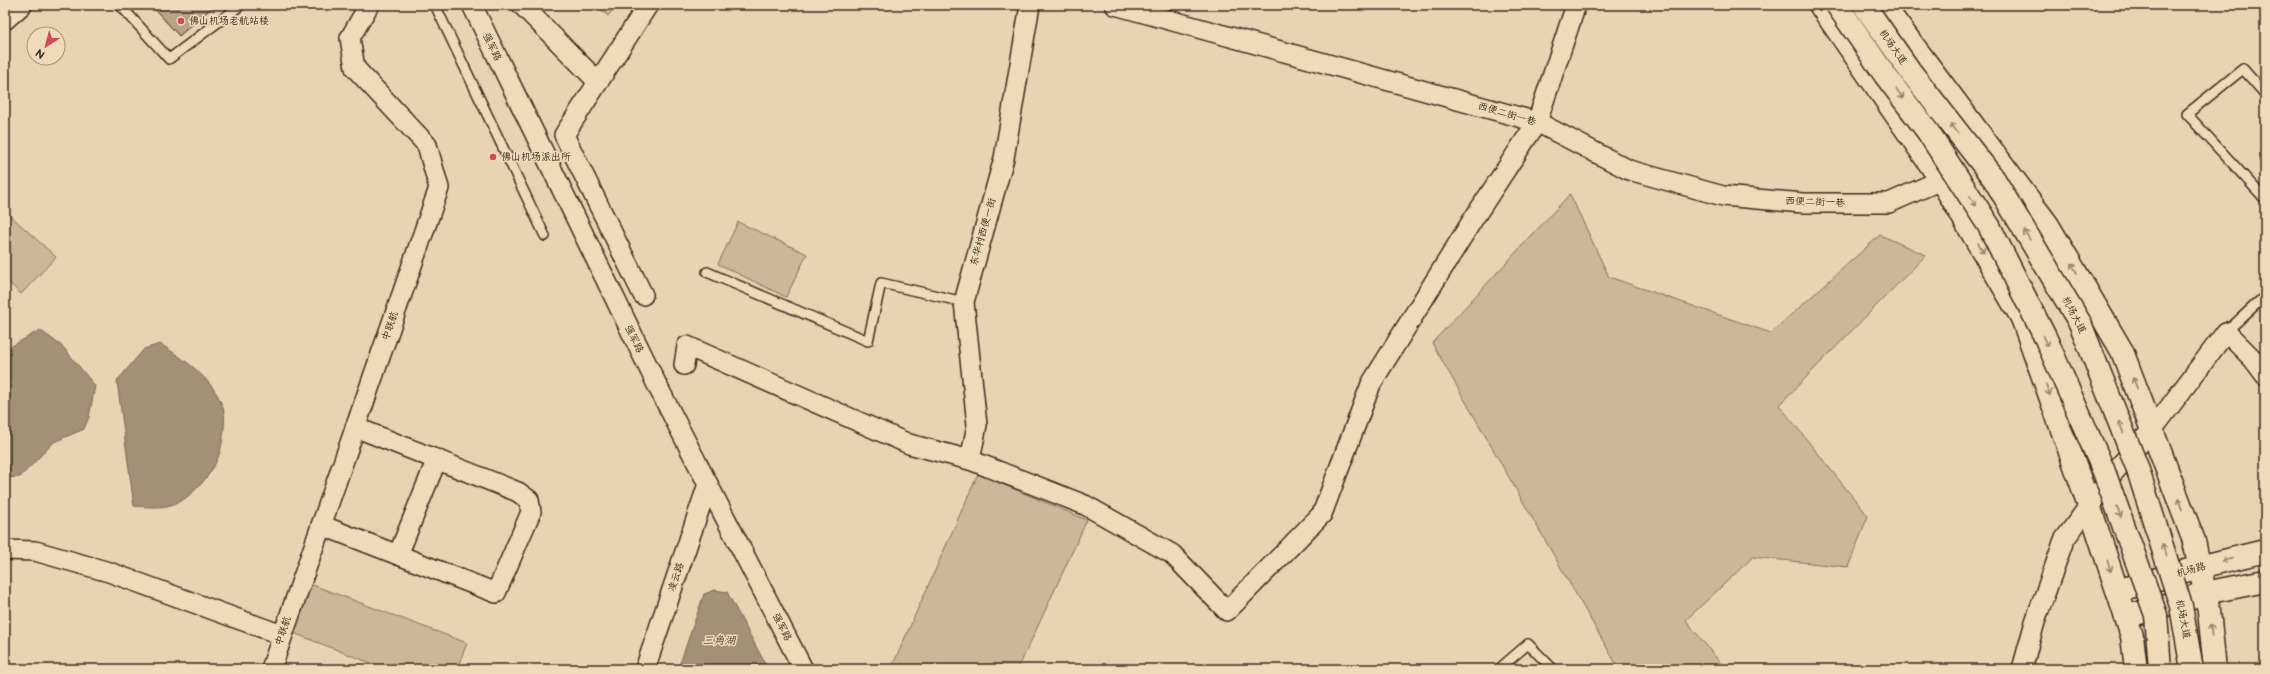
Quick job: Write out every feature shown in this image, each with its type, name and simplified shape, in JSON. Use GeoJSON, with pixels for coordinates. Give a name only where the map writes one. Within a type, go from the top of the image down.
{"type":"FeatureCollection","features":[{"type":"Feature","properties":{"kind":"main road"},"geometry":{"type":"LineString","coordinates":[[1820,5],[1941,180],[2022,318],[2089,504],[2126,617],[2132,636],[2136,669]]}},
{"type":"Feature","properties":{"kind":"main road"},"geometry":{"type":"LineString","coordinates":[[1837,5],[1885,75],[1928,132],[1989,226],[2046,339],[2103,469],[2156,615],[2160,669]]}},
{"type":"Feature","properties":{"kind":"main road","name":"机场大道"},"geometry":{"type":"LineString","coordinates":[[1864,5],[1910,71],[1994,179],[2080,323],[2140,474],[2182,606],[2192,669]]}},
{"type":"Feature","properties":{"kind":"main road"},"geometry":{"type":"LineString","coordinates":[[1883,5],[2048,225],[2122,351],[2153,429],[2194,540],[2205,593],[2215,669]]}},
{"type":"Feature","properties":{"kind":"main road","name":"机场路"},"geometry":{"type":"LineString","coordinates":[[2117,591],[2199,567],[2265,551]]}},
{"type":"Feature","properties":{"kind":"main road"},"geometry":{"type":"LineString","coordinates":[[2126,617],[2205,593],[2265,581]]}},
{"type":"Feature","properties":{"kind":"street"},"geometry":{"type":"LineString","coordinates":[[5,20],[22,5]]}},
{"type":"Feature","properties":{"kind":"street","name":"中联航"},"geometry":{"type":"LineString","coordinates":[[271,669],[438,188],[427,145],[355,68],[350,38],[369,5]]}},
{"type":"Feature","properties":{"kind":"street","name":"强军路"},"geometry":{"type":"LineString","coordinates":[[472,5],[659,389],[803,669]]}},
{"type":"Feature","properties":{"kind":"street"},"geometry":{"type":"LineString","coordinates":[[522,5],[598,82]]}},
{"type":"Feature","properties":{"kind":"street"},"geometry":{"type":"LineString","coordinates":[[643,295],[564,135],[648,5]]}},
{"type":"Feature","properties":{"kind":"street","name":"东华村西便一街"},"geometry":{"type":"LineString","coordinates":[[970,460],[977,425],[964,302],[1004,158],[1030,5]]}},
{"type":"Feature","properties":{"kind":"street","name":"西便二街一巷"},"geometry":{"type":"LineString","coordinates":[[1115,5],[1537,122],[1629,170],[1723,196],[1804,203],[1889,203],[1941,180]]}},
{"type":"Feature","properties":{"kind":"street"},"geometry":{"type":"LineString","coordinates":[[684,365],[687,346],[909,444],[970,460],[1085,505],[1172,554],[1227,610],[1322,514],[1371,384],[1472,221],[1537,122],[1576,5]]}},
{"type":"Feature","properties":{"kind":"street"},"geometry":{"type":"LineString","coordinates":[[2022,669],[2035,622],[2064,540],[2089,504],[2114,472],[2153,429],[2226,332],[2253,359],[2265,375]]}},
{"type":"Feature","properties":{"kind":"street"},"geometry":{"type":"LineString","coordinates":[[321,525],[496,593],[531,512],[529,500],[518,492],[355,427]]}},
{"type":"Feature","properties":{"kind":"street"},"geometry":{"type":"LineString","coordinates":[[398,555],[437,459]]}},
{"type":"Feature","properties":{"kind":"street","name":"凌云路"},"geometry":{"type":"LineString","coordinates":[[645,669],[708,484]]}},
{"type":"Feature","properties":{"kind":"street"},"geometry":{"type":"LineString","coordinates":[[5,550],[35,551],[109,572],[282,635]]}},
{"type":"Feature","properties":{"kind":"lane"},"geometry":{"type":"LineString","coordinates":[[120,5],[169,59],[240,5]]}},
{"type":"Feature","properties":{"kind":"lane"},"geometry":{"type":"LineString","coordinates":[[435,5],[545,236]]}},
{"type":"Feature","properties":{"kind":"lane"},"geometry":{"type":"LineString","coordinates":[[2265,94],[2243,70],[2187,114],[2265,199]]}},
{"type":"Feature","properties":{"kind":"lane"},"geometry":{"type":"LineString","coordinates":[[706,272],[868,341],[881,283],[964,302]]}},
{"type":"Feature","properties":{"kind":"lane"},"geometry":{"type":"LineString","coordinates":[[2226,332],[2265,296]]}},
{"type":"Feature","properties":{"kind":"lane"},"geometry":{"type":"LineString","coordinates":[[1499,669],[1528,644],[1553,669]]}},
{"type":"Feature","properties":{"kind":"shaded area"},"geometry":{"type":"Polygon","coordinates":[[[596,5],[616,5],[608,16],[596,5]]]}},
{"type":"Feature","properties":{"kind":"shaded area"},"geometry":{"type":"Polygon","coordinates":[[[1570,194],[1609,277],[1771,333],[1880,235],[1926,255],[1779,405],[1868,516],[1848,567],[1753,557],[1686,620],[1725,669],[1619,669],[1432,343],[1570,194]]]}},
{"type":"Feature","properties":{"kind":"shaded area"},"geometry":{"type":"Polygon","coordinates":[[[5,211],[56,257],[21,294],[5,279],[5,211]]]}},
{"type":"Feature","properties":{"kind":"shaded area"},"geometry":{"type":"Polygon","coordinates":[[[738,222],[807,254],[786,297],[718,264],[738,222]]]}},
{"type":"Feature","properties":{"kind":"shaded area"},"geometry":{"type":"Polygon","coordinates":[[[978,474],[1087,520],[1018,669],[891,669],[978,474]]]}},
{"type":"Feature","properties":{"kind":"shaded area"},"geometry":{"type":"Polygon","coordinates":[[[310,584],[467,643],[457,669],[386,669],[291,632],[310,584]]]}},
{"type":"Feature","properties":{"kind":"water"},"geometry":{"type":"Polygon","coordinates":[[[40,330],[63,347],[95,386],[89,417],[84,429],[54,442],[20,477],[5,478],[5,350],[40,330]]]}},
{"type":"Feature","properties":{"kind":"water"},"geometry":{"type":"Polygon","coordinates":[[[160,344],[188,363],[213,388],[223,408],[223,435],[218,457],[210,473],[200,485],[184,499],[168,506],[134,506],[117,381],[144,349],[160,344]]]}},
{"type":"Feature","properties":{"kind":"water","name":"三角湖"},"geometry":{"type":"Polygon","coordinates":[[[715,590],[727,592],[768,669],[678,669],[704,594],[715,590]]]}},
{"type":"Feature","properties":{"kind":"building","name":"佛山机场老航站楼"},"geometry":{"type":"Polygon","coordinates":[[[151,5],[215,5],[179,36],[151,5]]]}},
{"type":"Feature","properties":{"kind":"place","name":"佛山机场老航站楼"},"geometry":{"type":"Point","coordinates":[181,21]}},
{"type":"Feature","properties":{"kind":"place","name":"佛山机场派出所"},"geometry":{"type":"Point","coordinates":[493,157]}}]}
